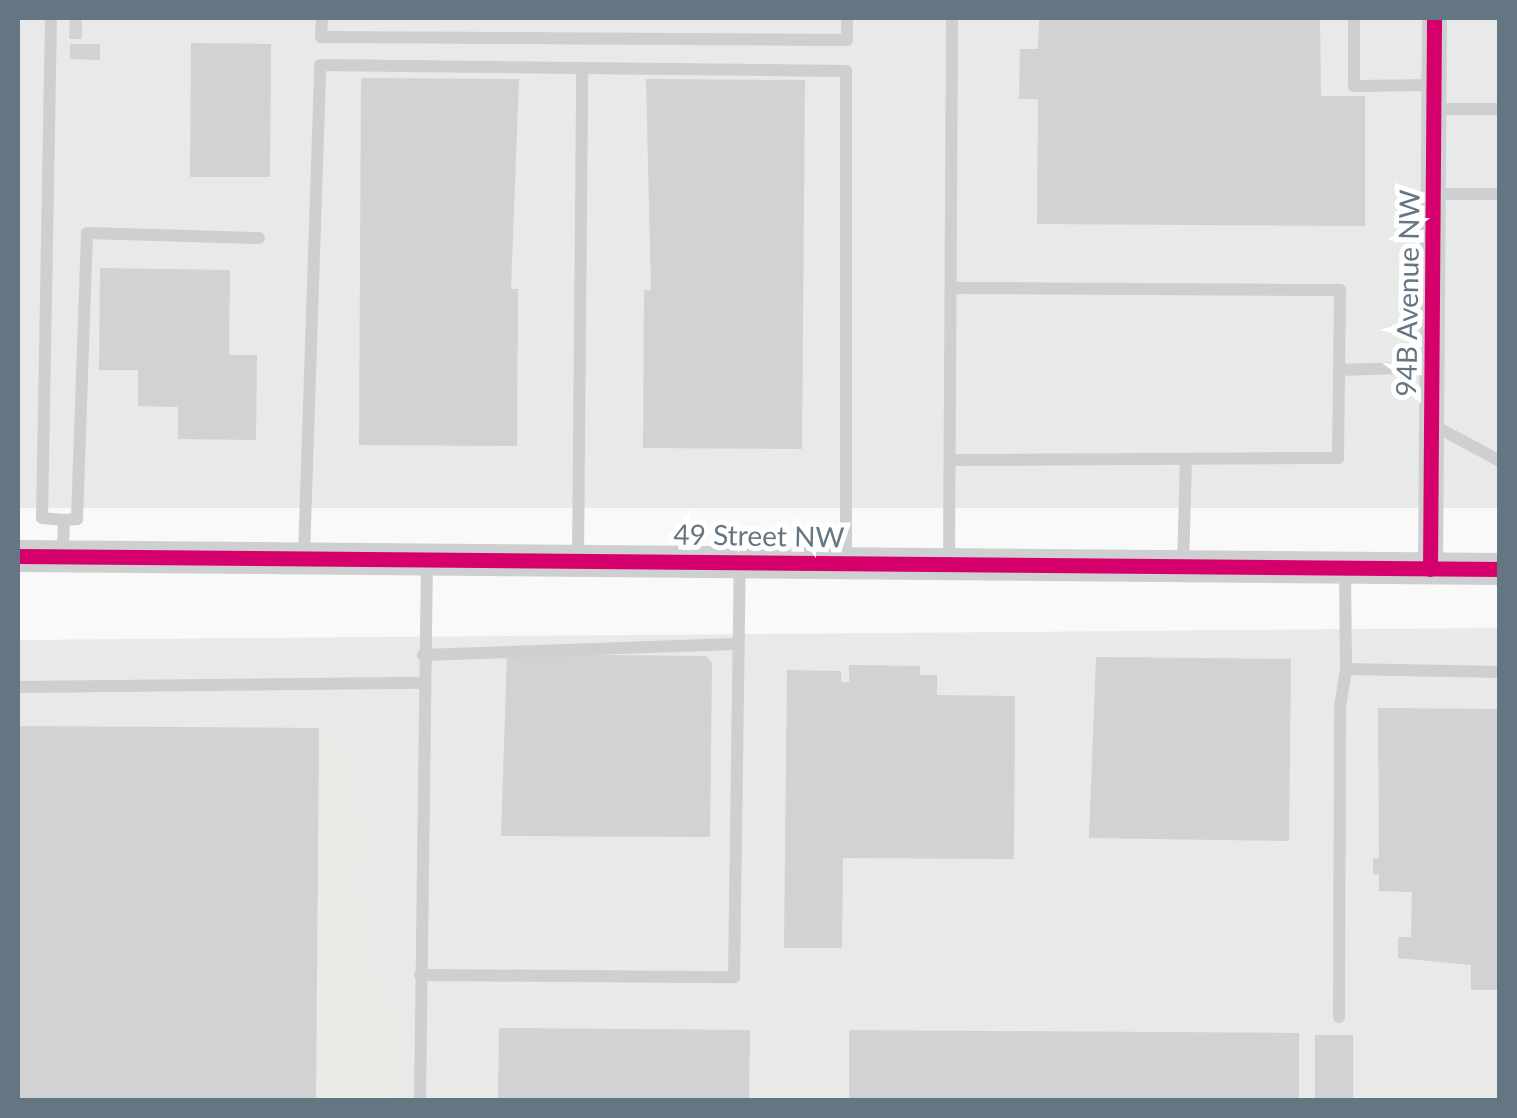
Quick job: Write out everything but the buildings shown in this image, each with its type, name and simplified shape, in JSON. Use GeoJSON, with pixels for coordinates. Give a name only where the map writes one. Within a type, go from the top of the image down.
{"type":"FeatureCollection","features":[{"type":"Feature","properties":{"kind":"street","name":"94B Avenue NW"},"geometry":{"type":"LineString","coordinates":[[1430,569],[1434,18]]}},
{"type":"Feature","properties":{"kind":"street","name":"49 Street NW"},"geometry":{"type":"LineString","coordinates":[[18,556],[741,558],[1500,569]]}},
{"type":"Feature","properties":{"kind":"lane"},"geometry":{"type":"LineString","coordinates":[[52,18],[42,518],[77,519],[87,233],[259,238]]}},
{"type":"Feature","properties":{"kind":"lane"},"geometry":{"type":"LineString","coordinates":[[322,18],[322,36],[847,40],[847,18]]}},
{"type":"Feature","properties":{"kind":"lane"},"geometry":{"type":"LineString","coordinates":[[949,564],[952,18]]}},
{"type":"Feature","properties":{"kind":"lane"},"geometry":{"type":"LineString","coordinates":[[1354,18],[1354,86],[1500,110]]}},
{"type":"Feature","properties":{"kind":"lane"},"geometry":{"type":"LineString","coordinates":[[304,556],[320,65],[846,71],[846,561]]}},
{"type":"Feature","properties":{"kind":"lane"},"geometry":{"type":"LineString","coordinates":[[578,557],[582,69]]}},
{"type":"Feature","properties":{"kind":"lane"},"geometry":{"type":"LineString","coordinates":[[1433,194],[1500,194]]}},
{"type":"Feature","properties":{"kind":"lane"},"geometry":{"type":"LineString","coordinates":[[950,288],[1340,290],[1338,458],[950,460]]}},
{"type":"Feature","properties":{"kind":"lane"},"geometry":{"type":"LineString","coordinates":[[1338,370],[1432,367]]}},
{"type":"Feature","properties":{"kind":"lane"},"geometry":{"type":"LineString","coordinates":[[1431,424],[1500,461]]}},
{"type":"Feature","properties":{"kind":"lane"},"geometry":{"type":"LineString","coordinates":[[1184,566],[1186,458]]}},
{"type":"Feature","properties":{"kind":"lane"},"geometry":{"type":"LineString","coordinates":[[63,556],[64,520]]}},
{"type":"Feature","properties":{"kind":"lane"},"geometry":{"type":"LineString","coordinates":[[420,1100],[422,683],[427,556]]}},
{"type":"Feature","properties":{"kind":"lane"},"geometry":{"type":"LineString","coordinates":[[420,975],[734,977],[735,644],[741,558]]}},
{"type":"Feature","properties":{"kind":"lane"},"geometry":{"type":"LineString","coordinates":[[1339,1017],[1340,708],[1346,669],[1345,568]]}},
{"type":"Feature","properties":{"kind":"lane"},"geometry":{"type":"LineString","coordinates":[[423,655],[735,644]]}},
{"type":"Feature","properties":{"kind":"lane"},"geometry":{"type":"LineString","coordinates":[[1346,669],[1500,672]]}},
{"type":"Feature","properties":{"kind":"lane"},"geometry":{"type":"LineString","coordinates":[[18,686],[422,683]]}},
{"type":"Feature","properties":{"kind":"shaded area"},"geometry":{"type":"Polygon","coordinates":[[[18,18],[1499,18],[1499,508],[18,508],[18,18]]]}},
{"type":"Feature","properties":{"kind":"shaded area"},"geometry":{"type":"Polygon","coordinates":[[[1499,628],[1499,1100],[18,1100],[18,640],[1499,628]]]}},
{"type":"Feature","properties":{"kind":"shaded area"},"geometry":{"type":"Polygon","coordinates":[[[346,739],[349,778],[359,779],[358,824],[368,825],[360,850],[380,856],[351,871],[353,899],[361,896],[365,911],[373,913],[377,934],[358,937],[357,951],[374,952],[384,1005],[407,1011],[408,1017],[394,1097],[316,1100],[321,740],[346,739]]]}},
{"type":"Feature","properties":{"kind":"cycle path"},"geometry":{"type":"LineString","coordinates":[[1430,569],[1434,18]]}},
{"type":"Feature","properties":{"kind":"cycle path"},"geometry":{"type":"LineString","coordinates":[[18,556],[1500,569]]}}]}
